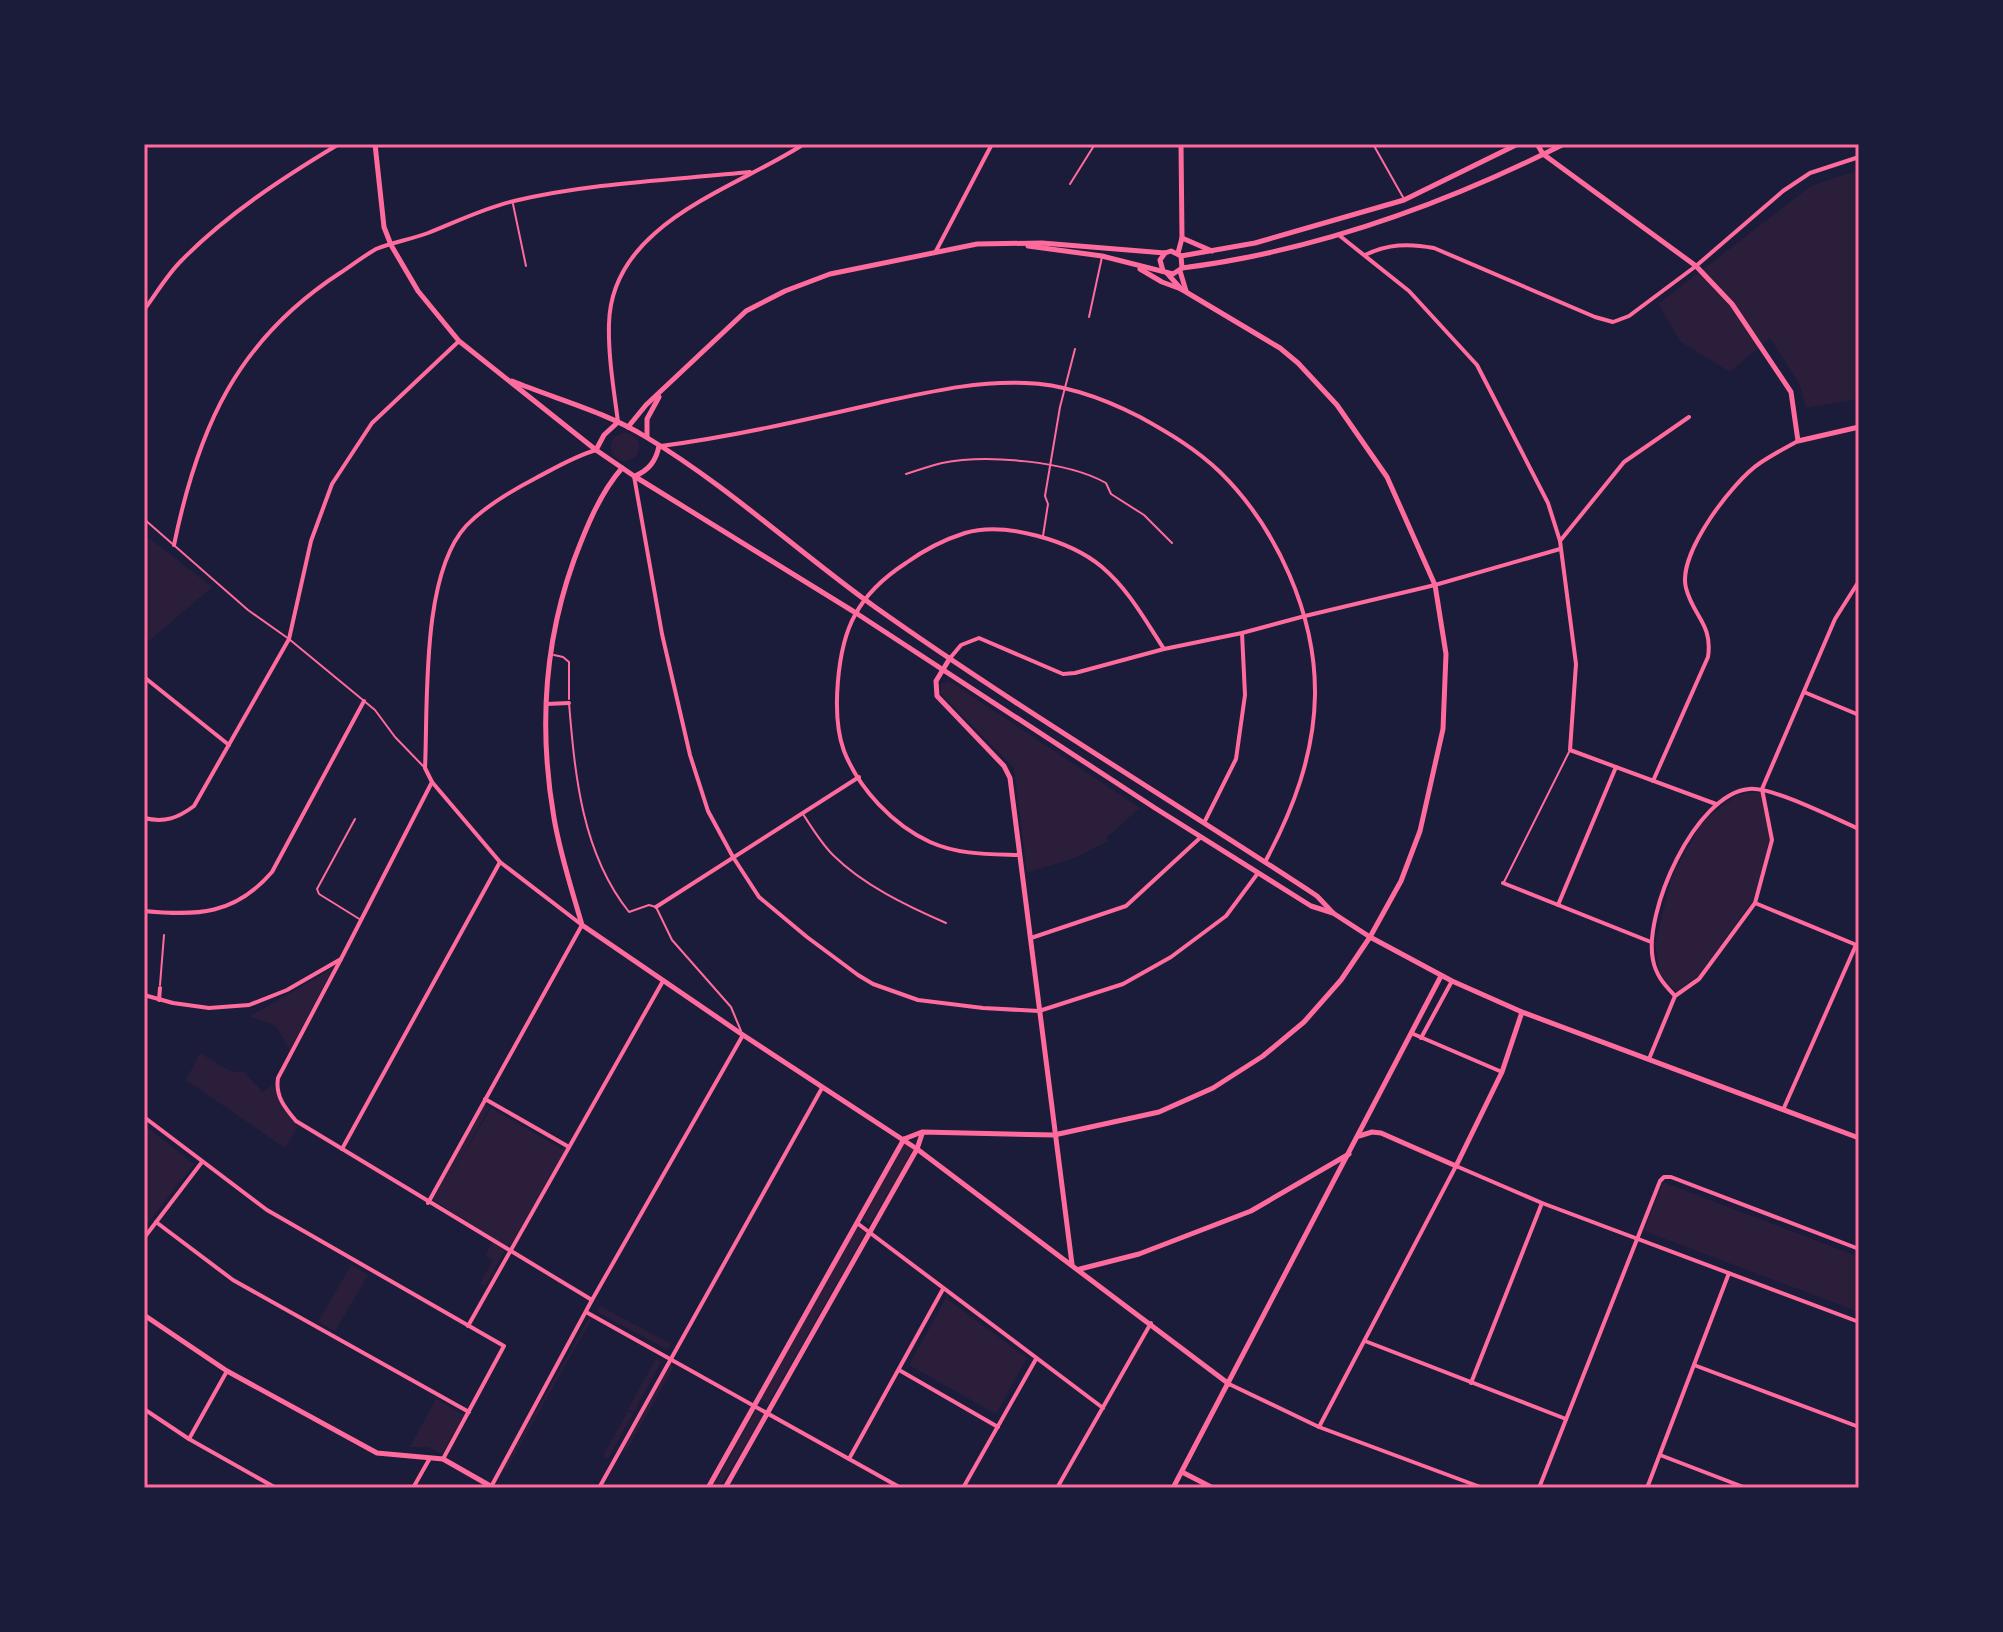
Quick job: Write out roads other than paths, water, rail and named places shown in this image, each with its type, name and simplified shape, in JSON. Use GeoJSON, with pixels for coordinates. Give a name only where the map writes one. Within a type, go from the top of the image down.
{"type":"FeatureCollection","features":[{"type":"Feature","properties":{"kind":"main road"},"geometry":{"type":"LineString","coordinates":[[375,144],[384,227],[391,245],[418,291],[459,341],[596,450],[634,476],[856,613],[1258,873],[1311,906],[1333,913]]}},
{"type":"Feature","properties":{"kind":"main road"},"geometry":{"type":"LineString","coordinates":[[1181,144],[1180,254],[1184,290]]}},
{"type":"Feature","properties":{"kind":"main road"},"geometry":{"type":"LineString","coordinates":[[628,427],[646,405],[746,311],[785,291],[830,274],[977,244],[1042,243],[1180,254],[1213,251],[1255,243],[1404,200],[1518,144]]}},
{"type":"Feature","properties":{"kind":"main road"},"geometry":{"type":"LineString","coordinates":[[1537,144],[1543,154],[1696,266],[1732,304],[1791,392],[1798,441],[1859,427]]}},
{"type":"Feature","properties":{"kind":"main road"},"geometry":{"type":"LineString","coordinates":[[1012,244],[1102,256],[1173,274],[1181,270],[1256,258],[1340,236],[1409,213],[1564,144]]}},
{"type":"Feature","properties":{"kind":"main road"},"geometry":{"type":"LineString","coordinates":[[1182,238],[1213,251]]}},
{"type":"Feature","properties":{"kind":"main road"},"geometry":{"type":"LineString","coordinates":[[1165,253],[1159,264],[1184,290]]}},
{"type":"Feature","properties":{"kind":"main road"},"geometry":{"type":"LineString","coordinates":[[708,1488],[904,1139],[922,1132],[1054,1135],[1159,1112],[1213,1088],[1263,1056],[1304,1022],[1341,980],[1370,937],[1401,881],[1420,831],[1443,729],[1446,664],[1435,585],[1387,477],[1337,405],[1298,363],[1280,348],[1184,290],[1162,282],[1135,266]]}},
{"type":"Feature","properties":{"kind":"main road"},"geometry":{"type":"LineString","coordinates":[[512,381],[647,437],[694,468],[865,599],[1070,738],[1317,896],[1333,913],[1370,937],[1441,976],[1522,1012],[1859,1138]]}},
{"type":"Feature","properties":{"kind":"main road"},"geometry":{"type":"LineString","coordinates":[[647,437],[647,419],[661,393]]}},
{"type":"Feature","properties":{"kind":"main road"},"geometry":{"type":"LineString","coordinates":[[596,450],[604,435],[618,423]]}},
{"type":"Feature","properties":{"kind":"main road"},"geometry":{"type":"LineString","coordinates":[[634,476],[652,465],[659,446]]}},
{"type":"Feature","properties":{"kind":"main road"},"geometry":{"type":"LineString","coordinates":[[622,468],[607,488],[580,545],[560,602],[550,655],[546,753],[554,819],[582,925],[743,1035],[904,1139],[1229,1384]]}},
{"type":"Feature","properties":{"kind":"main road"},"geometry":{"type":"LineString","coordinates":[[951,657],[936,681],[937,696],[1008,771],[1072,1264]]}},
{"type":"Feature","properties":{"kind":"main road"},"geometry":{"type":"LineString","coordinates":[[1201,837],[1211,828]]}},
{"type":"Feature","properties":{"kind":"main road"},"geometry":{"type":"LineString","coordinates":[[1173,1488],[1441,976]]}},
{"type":"Feature","properties":{"kind":"main road"},"geometry":{"type":"LineString","coordinates":[[1358,1137],[1372,1132],[1381,1133],[1456,1166],[1502,1072],[1522,1012]]}},
{"type":"Feature","properties":{"kind":"main road"},"geometry":{"type":"LineString","coordinates":[[1369,1116],[1381,1133]]}},
{"type":"Feature","properties":{"kind":"main road"},"geometry":{"type":"LineString","coordinates":[[725,1488],[917,1149],[922,1132]]}},
{"type":"Feature","properties":{"kind":"main road"},"geometry":{"type":"LineString","coordinates":[[1079,1269],[1139,1254],[1251,1211],[1350,1154]]}},
{"type":"Feature","properties":{"kind":"main road"},"geometry":{"type":"LineString","coordinates":[[144,1315],[227,1371],[377,1453],[443,1459],[492,1488]]}},
{"type":"Feature","properties":{"kind":"main road"},"geometry":{"type":"LineString","coordinates":[[1182,1472],[1213,1488]]}},
{"type":"Feature","properties":{"kind":"street"},"geometry":{"type":"LineString","coordinates":[[144,310],[181,262],[248,204],[339,144]]}},
{"type":"Feature","properties":{"kind":"street"},"geometry":{"type":"LineString","coordinates":[[618,423],[609,323],[614,295],[626,267],[644,243],[666,223],[750,172],[804,144]]}},
{"type":"Feature","properties":{"kind":"street"},"geometry":{"type":"LineString","coordinates":[[936,251],[992,144]]}},
{"type":"Feature","properties":{"kind":"street"},"geometry":{"type":"LineString","coordinates":[[1364,256],[1395,245],[1434,248],[1613,322],[1629,316],[1696,266],[1783,191],[1810,173],[1859,157]]}},
{"type":"Feature","properties":{"kind":"street"},"geometry":{"type":"LineString","coordinates":[[174,545],[186,487],[211,421],[235,375],[305,295],[377,249],[513,201],[577,189],[750,172]]}},
{"type":"Feature","properties":{"kind":"street"},"geometry":{"type":"LineString","coordinates":[[1340,236],[1409,291],[1477,365],[1548,503],[1560,541],[1576,664],[1570,750],[1716,804]]}},
{"type":"Feature","properties":{"kind":"street"},"geometry":{"type":"LineString","coordinates":[[146,817],[163,821],[180,816],[194,806],[289,639],[311,541],[332,484],[372,423],[459,341]]}},
{"type":"Feature","properties":{"kind":"street"},"geometry":{"type":"LineString","coordinates":[[659,446],[946,387],[1027,383],[1065,389],[1114,405],[1160,428],[1201,456],[1245,500],[1266,532],[1305,616],[1314,683],[1312,730],[1295,800],[1265,862]]}},
{"type":"Feature","properties":{"kind":"street"},"geometry":{"type":"LineString","coordinates":[[1560,541],[1624,462],[1689,417]]}},
{"type":"Feature","properties":{"kind":"street"},"geometry":{"type":"LineString","coordinates":[[1653,781],[1708,657],[1711,641],[1684,579],[1694,551],[1728,493],[1758,464],[1798,441]]}},
{"type":"Feature","properties":{"kind":"street"},"geometry":{"type":"LineString","coordinates":[[428,1203],[582,925],[500,862],[432,782],[425,768],[433,605],[443,563],[465,527],[497,500],[584,453],[596,450]]}},
{"type":"Feature","properties":{"kind":"street"},"geometry":{"type":"LineString","coordinates":[[634,476],[662,634],[690,755],[708,811],[759,897],[807,937],[873,984],[918,1000],[1039,1011],[1123,984],[1171,957],[1226,916],[1258,873]]}},
{"type":"Feature","properties":{"kind":"street"},"geometry":{"type":"LineString","coordinates":[[1020,855],[969,853],[931,842],[895,820],[859,777],[843,749],[837,702],[840,656],[856,613],[865,599],[895,571],[930,547],[968,532],[1013,530],[1052,539],[1100,565],[1129,593],[1164,649]]}},
{"type":"Feature","properties":{"kind":"street"},"geometry":{"type":"LineString","coordinates":[[951,657],[961,645],[979,638],[1063,674],[1070,674],[1435,585],[1560,549]]}},
{"type":"Feature","properties":{"kind":"street"},"geometry":{"type":"LineString","coordinates":[[1649,1059],[1675,996],[1699,979],[1755,903],[1772,840],[1762,789],[1835,619],[1859,581]]}},
{"type":"Feature","properties":{"kind":"street"},"geometry":{"type":"LineString","coordinates":[[1204,823],[1236,759],[1245,695],[1242,633]]}},
{"type":"Feature","properties":{"kind":"street"},"geometry":{"type":"LineString","coordinates":[[144,677],[229,745]]}},
{"type":"Feature","properties":{"kind":"street"},"geometry":{"type":"LineString","coordinates":[[1804,692],[1859,715]]}},
{"type":"Feature","properties":{"kind":"street"},"geometry":{"type":"LineString","coordinates":[[144,911],[200,914],[236,903],[257,890],[272,872],[364,701]]}},
{"type":"Feature","properties":{"kind":"street"},"geometry":{"type":"LineString","coordinates":[[546,704],[569,701]]}},
{"type":"Feature","properties":{"kind":"street"},"geometry":{"type":"LineString","coordinates":[[1558,905],[1616,767]]}},
{"type":"Feature","properties":{"kind":"street"},"geometry":{"type":"LineString","coordinates":[[656,907],[859,777]]}},
{"type":"Feature","properties":{"kind":"street"},"geometry":{"type":"LineString","coordinates":[[432,782],[278,1078],[281,1100],[296,1121],[592,1300]]}},
{"type":"Feature","properties":{"kind":"street"},"geometry":{"type":"LineString","coordinates":[[1675,996],[1657,975],[1651,942],[1668,876],[1699,822],[1716,804],[1744,790],[1762,789],[1859,829]]}},
{"type":"Feature","properties":{"kind":"street"},"geometry":{"type":"LineString","coordinates":[[1030,938],[1126,906],[1201,837]]}},
{"type":"Feature","properties":{"kind":"street"},"geometry":{"type":"LineString","coordinates":[[342,1149],[500,862]]}},
{"type":"Feature","properties":{"kind":"street"},"geometry":{"type":"LineString","coordinates":[[1503,883],[1651,942]]}},
{"type":"Feature","properties":{"kind":"street"},"geometry":{"type":"LineString","coordinates":[[1755,903],[1858,945],[1783,1110]]}},
{"type":"Feature","properties":{"kind":"street"},"geometry":{"type":"LineString","coordinates":[[144,995],[209,1008],[249,1005],[287,990],[341,959]]}},
{"type":"Feature","properties":{"kind":"street"},"geometry":{"type":"LineString","coordinates":[[468,1326],[663,981]]}},
{"type":"Feature","properties":{"kind":"street"},"geometry":{"type":"LineString","coordinates":[[1421,1038],[1452,981]]}},
{"type":"Feature","properties":{"kind":"street"},"geometry":{"type":"LineString","coordinates":[[159,1000],[160,988]]}},
{"type":"Feature","properties":{"kind":"street"},"geometry":{"type":"LineString","coordinates":[[1411,1033],[1502,1072]]}},
{"type":"Feature","properties":{"kind":"street"},"geometry":{"type":"LineString","coordinates":[[492,1488],[592,1300],[743,1035]]}},
{"type":"Feature","properties":{"kind":"street"},"geometry":{"type":"LineString","coordinates":[[599,1488],[823,1085]]}},
{"type":"Feature","properties":{"kind":"street"},"geometry":{"type":"LineString","coordinates":[[485,1099],[569,1147]]}},
{"type":"Feature","properties":{"kind":"street"},"geometry":{"type":"LineString","coordinates":[[144,1117],[267,1210],[504,1347],[443,1459]]}},
{"type":"Feature","properties":{"kind":"street"},"geometry":{"type":"LineString","coordinates":[[144,1238],[202,1162]]}},
{"type":"Feature","properties":{"kind":"street"},"geometry":{"type":"LineString","coordinates":[[1319,1427],[1456,1166],[1542,1203],[1859,1322]]}},
{"type":"Feature","properties":{"kind":"street"},"geometry":{"type":"LineString","coordinates":[[1539,1488],[1660,1181],[1671,1177],[1859,1249]]}},
{"type":"Feature","properties":{"kind":"street"},"geometry":{"type":"LineString","coordinates":[[1471,1384],[1542,1203]]}},
{"type":"Feature","properties":{"kind":"street"},"geometry":{"type":"LineString","coordinates":[[156,1222],[233,1280],[469,1412]]}},
{"type":"Feature","properties":{"kind":"street"},"geometry":{"type":"LineString","coordinates":[[857,1223],[1103,1408]]}},
{"type":"Feature","properties":{"kind":"street"},"geometry":{"type":"LineString","coordinates":[[1647,1488],[1729,1273]]}},
{"type":"Feature","properties":{"kind":"street"},"geometry":{"type":"LineString","coordinates":[[849,1459],[943,1289]]}},
{"type":"Feature","properties":{"kind":"street"},"geometry":{"type":"LineString","coordinates":[[586,1312],[901,1488]]}},
{"type":"Feature","properties":{"kind":"street"},"geometry":{"type":"LineString","coordinates":[[1057,1488],[1151,1323]]}},
{"type":"Feature","properties":{"kind":"street"},"geometry":{"type":"LineString","coordinates":[[1365,1341],[1566,1419]]}},
{"type":"Feature","properties":{"kind":"street"},"geometry":{"type":"LineString","coordinates":[[963,1488],[1036,1359]]}},
{"type":"Feature","properties":{"kind":"street"},"geometry":{"type":"LineString","coordinates":[[1694,1365],[1859,1427]]}},
{"type":"Feature","properties":{"kind":"street"},"geometry":{"type":"LineString","coordinates":[[898,1370],[998,1427]]}},
{"type":"Feature","properties":{"kind":"street"},"geometry":{"type":"LineString","coordinates":[[189,1439],[227,1371]]}},
{"type":"Feature","properties":{"kind":"street"},"geometry":{"type":"LineString","coordinates":[[1229,1384],[1319,1427],[1483,1488]]}},
{"type":"Feature","properties":{"kind":"street"},"geometry":{"type":"LineString","coordinates":[[144,1409],[189,1439],[276,1488]]}},
{"type":"Feature","properties":{"kind":"street"},"geometry":{"type":"LineString","coordinates":[[1660,1455],[1746,1488]]}},
{"type":"Feature","properties":{"kind":"street"},"geometry":{"type":"LineString","coordinates":[[413,1488],[430,1458]]}},
{"type":"Feature","properties":{"kind":"lane"},"geometry":{"type":"LineString","coordinates":[[1070,184],[1095,144]]}},
{"type":"Feature","properties":{"kind":"lane"},"geometry":{"type":"LineString","coordinates":[[1373,144],[1404,200]]}},
{"type":"Feature","properties":{"kind":"lane"},"geometry":{"type":"LineString","coordinates":[[513,201],[526,266]]}},
{"type":"Feature","properties":{"kind":"lane"},"geometry":{"type":"LineString","coordinates":[[1089,317],[1102,256]]}},
{"type":"Feature","properties":{"kind":"lane"},"geometry":{"type":"LineString","coordinates":[[1043,537],[1048,504],[1045,496],[1075,349]]}},
{"type":"Feature","properties":{"kind":"lane"},"geometry":{"type":"LineString","coordinates":[[906,474],[944,463],[1014,459],[1088,474],[1105,482],[1111,494],[1144,515],[1172,543]]}},
{"type":"Feature","properties":{"kind":"lane"},"geometry":{"type":"LineString","coordinates":[[144,519],[248,610],[289,639],[375,710],[395,737],[425,768]]}},
{"type":"Feature","properties":{"kind":"lane"},"geometry":{"type":"LineString","coordinates":[[550,655],[563,657],[569,662],[575,771],[592,844],[611,887],[629,912],[649,905],[656,907],[672,940],[731,1007],[743,1035]]}},
{"type":"Feature","properties":{"kind":"lane"},"geometry":{"type":"LineString","coordinates":[[1503,883],[1570,750]]}},
{"type":"Feature","properties":{"kind":"lane"},"geometry":{"type":"LineString","coordinates":[[802,813],[825,845],[843,863],[893,897],[946,923]]}},
{"type":"Feature","properties":{"kind":"lane"},"geometry":{"type":"LineString","coordinates":[[355,819],[317,889],[319,894],[362,920]]}},
{"type":"Feature","properties":{"kind":"lane"},"geometry":{"type":"LineString","coordinates":[[160,988],[164,935]]}}]}
